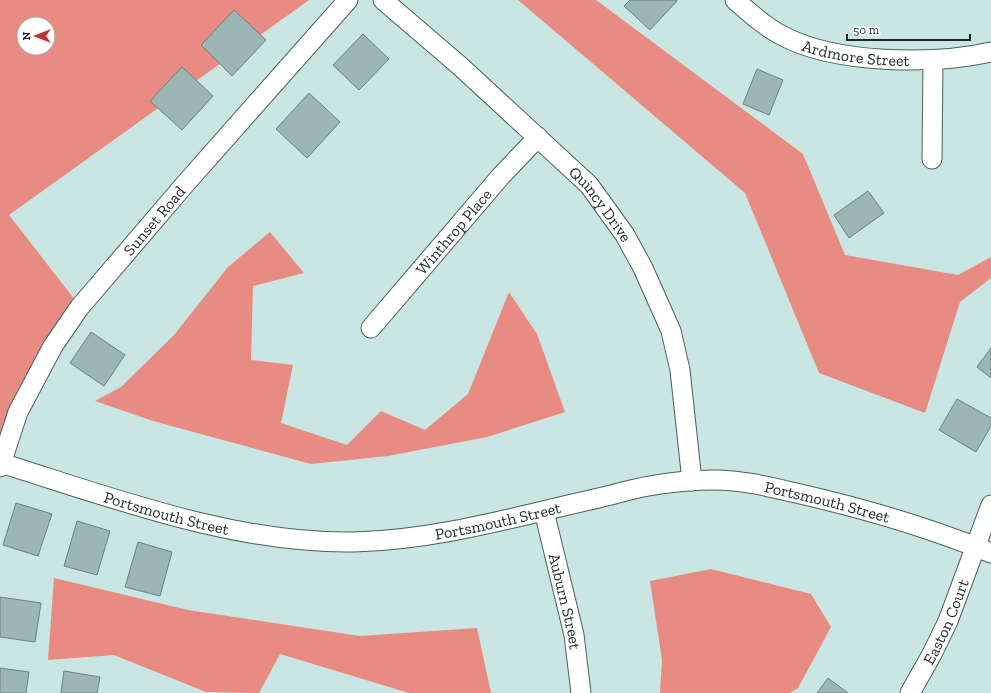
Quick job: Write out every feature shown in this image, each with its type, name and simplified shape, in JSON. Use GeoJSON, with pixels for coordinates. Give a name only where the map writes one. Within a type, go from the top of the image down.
{"type":"FeatureCollection","features":[{"type":"Feature","properties":{"kind":"street","name":"Sunset Road"},"geometry":{"type":"LineString","coordinates":[[1,465],[18,412],[53,346],[79,308],[186,182],[348,0]]}},
{"type":"Feature","properties":{"kind":"street","name":"Quincy Drive"},"geometry":{"type":"LineString","coordinates":[[384,0],[460,66],[589,185],[624,235],[643,268],[671,330],[679,364],[692,481]]}},
{"type":"Feature","properties":{"kind":"street","name":"Ardmore Street"},"geometry":{"type":"LineString","coordinates":[[735,0],[758,21],[782,36],[806,45],[840,54],[877,59],[933,60],[964,58],[991,52]]}},
{"type":"Feature","properties":{"kind":"street"},"geometry":{"type":"LineString","coordinates":[[932,159],[933,60]]}},
{"type":"Feature","properties":{"kind":"street","name":"Winthrop Place"},"geometry":{"type":"LineString","coordinates":[[371,328],[500,177],[538,137]]}},
{"type":"Feature","properties":{"kind":"street","name":"Portsmouth Street"},"geometry":{"type":"LineString","coordinates":[[1,465],[221,528],[265,536],[300,540],[354,542],[456,531],[649,486],[692,481],[717,480],[758,484],[832,501],[931,530],[983,549]]}},
{"type":"Feature","properties":{"kind":"street","name":"Easton Court"},"geometry":{"type":"LineString","coordinates":[[910,693],[932,654],[983,549],[991,505]]}},
{"type":"Feature","properties":{"kind":"street","name":"Auburn Street"},"geometry":{"type":"LineString","coordinates":[[544,511],[574,636],[581,693]]}},
{"type":"Feature","properties":{"kind":"shaded area"},"geometry":{"type":"Polygon","coordinates":[[[0,0],[309,0],[9,215],[79,305],[0,445],[0,0]]]}},
{"type":"Feature","properties":{"kind":"shaded area"},"geometry":{"type":"Polygon","coordinates":[[[518,0],[596,0],[803,154],[845,255],[958,275],[991,257],[991,278],[960,302],[925,413],[819,373],[745,193],[518,0]]]}},
{"type":"Feature","properties":{"kind":"shaded area"},"geometry":{"type":"Polygon","coordinates":[[[270,232],[304,273],[253,286],[251,360],[293,365],[281,423],[347,445],[381,411],[425,430],[468,394],[509,292],[537,334],[565,412],[487,437],[388,456],[311,464],[153,421],[95,401],[121,387],[174,335],[228,267],[270,232]]]}},
{"type":"Feature","properties":{"kind":"shaded area"},"geometry":{"type":"Polygon","coordinates":[[[711,569],[811,594],[831,627],[798,688],[790,693],[660,693],[662,660],[650,581],[711,569]]]}},
{"type":"Feature","properties":{"kind":"shaded area"},"geometry":{"type":"Polygon","coordinates":[[[54,578],[188,610],[360,636],[477,628],[491,693],[409,693],[280,654],[259,693],[206,692],[114,655],[48,660],[54,578]]]}},
{"type":"Feature","properties":{"kind":"building"},"geometry":{"type":"Polygon","coordinates":[[[630,0],[677,1],[650,30],[624,6],[630,0]]]}},
{"type":"Feature","properties":{"kind":"building"},"geometry":{"type":"Polygon","coordinates":[[[234,10],[266,40],[232,76],[201,45],[234,10]]]}},
{"type":"Feature","properties":{"kind":"building"},"geometry":{"type":"Polygon","coordinates":[[[363,34],[389,59],[359,90],[333,65],[363,34]]]}},
{"type":"Feature","properties":{"kind":"building"},"geometry":{"type":"Polygon","coordinates":[[[182,67],[213,96],[182,130],[150,101],[182,67]]]}},
{"type":"Feature","properties":{"kind":"building"},"geometry":{"type":"Polygon","coordinates":[[[757,69],[783,80],[769,115],[743,104],[757,69]]]}},
{"type":"Feature","properties":{"kind":"building"},"geometry":{"type":"Polygon","coordinates":[[[309,93],[340,122],[307,158],[276,129],[309,93]]]}},
{"type":"Feature","properties":{"kind":"building"},"geometry":{"type":"Polygon","coordinates":[[[868,191],[884,213],[849,238],[834,215],[868,191]]]}},
{"type":"Feature","properties":{"kind":"building"},"geometry":{"type":"Polygon","coordinates":[[[91,332],[125,355],[104,386],[70,363],[91,332]]]}},
{"type":"Feature","properties":{"kind":"building"},"geometry":{"type":"Polygon","coordinates":[[[991,348],[991,378],[977,367],[991,348]]]}},
{"type":"Feature","properties":{"kind":"building"},"geometry":{"type":"Polygon","coordinates":[[[957,399],[991,418],[991,426],[976,452],[939,430],[957,399]]]}},
{"type":"Feature","properties":{"kind":"building"},"geometry":{"type":"Polygon","coordinates":[[[16,503],[52,514],[38,556],[3,545],[16,503]]]}},
{"type":"Feature","properties":{"kind":"building"},"geometry":{"type":"Polygon","coordinates":[[[77,521],[110,531],[97,575],[64,566],[77,521]]]}},
{"type":"Feature","properties":{"kind":"building"},"geometry":{"type":"Polygon","coordinates":[[[138,542],[172,552],[160,596],[125,587],[138,542]]]}},
{"type":"Feature","properties":{"kind":"building"},"geometry":{"type":"Polygon","coordinates":[[[0,597],[41,603],[35,642],[0,637],[0,597]]]}},
{"type":"Feature","properties":{"kind":"building"},"geometry":{"type":"Polygon","coordinates":[[[0,668],[29,672],[26,693],[0,693],[0,668]]]}},
{"type":"Feature","properties":{"kind":"building"},"geometry":{"type":"Polygon","coordinates":[[[64,671],[100,677],[97,693],[61,693],[64,671]]]}},
{"type":"Feature","properties":{"kind":"building"},"geometry":{"type":"Polygon","coordinates":[[[828,678],[848,693],[817,693],[828,678]]]}}]}
